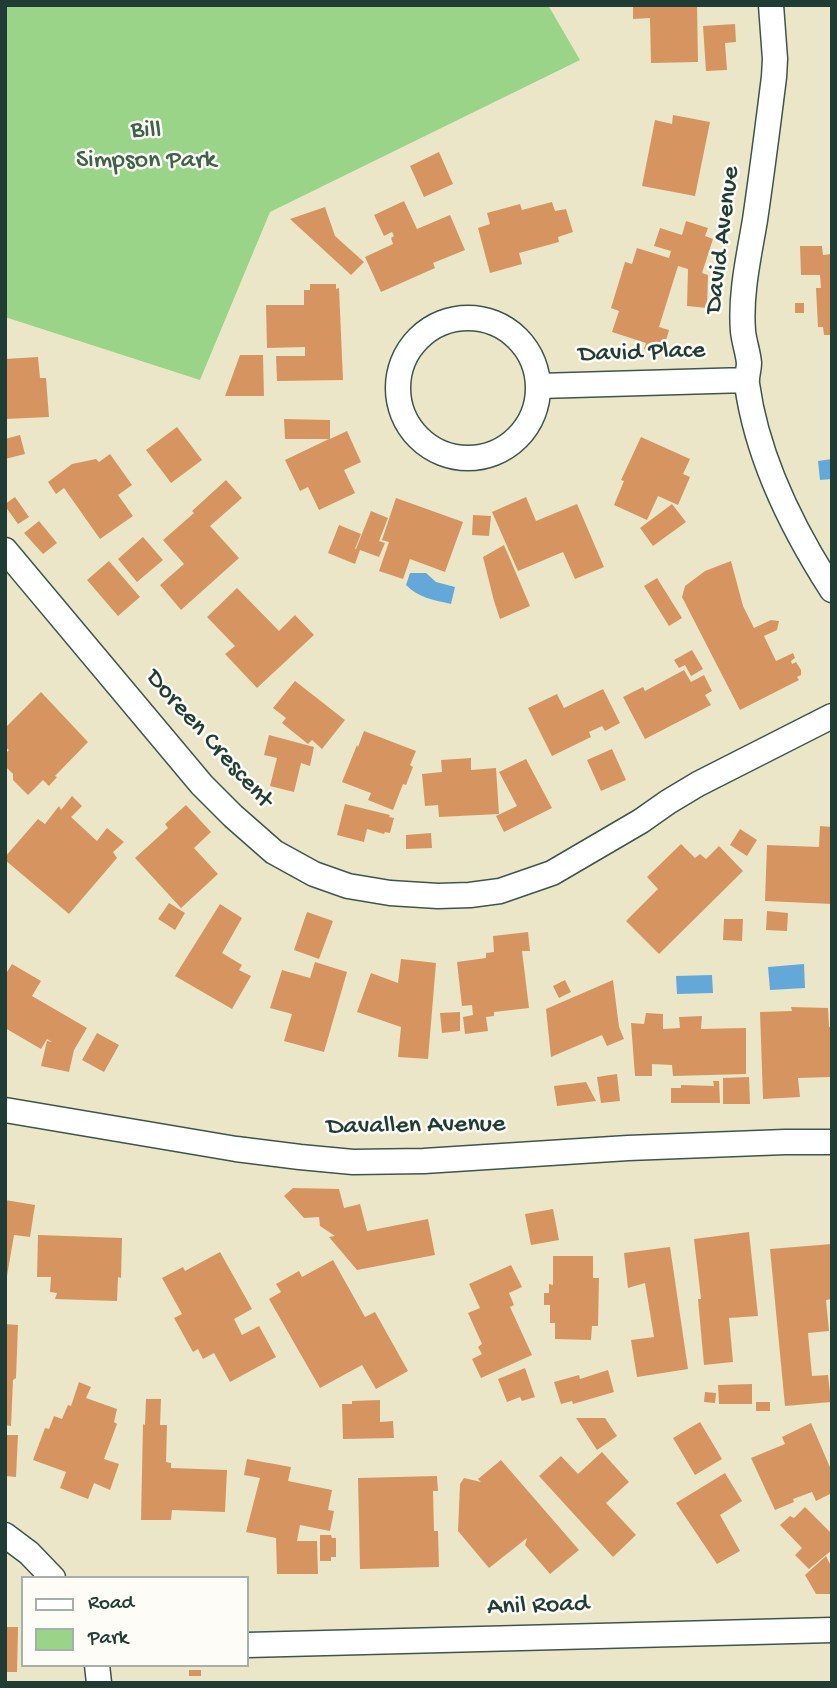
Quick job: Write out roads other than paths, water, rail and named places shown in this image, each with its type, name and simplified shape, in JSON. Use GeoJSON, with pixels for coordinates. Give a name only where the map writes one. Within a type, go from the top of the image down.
{"type":"FeatureCollection","features":[{"type":"Feature","properties":{"kind":"street","name":"David Avenue"},"geometry":{"type":"LineString","coordinates":[[771,5],[774,77],[744,283],[743,331],[749,363],[747,380],[754,420],[766,459],[790,517],[832,590]]}},
{"type":"Feature","properties":{"kind":"street"},"geometry":{"type":"LineString","coordinates":[[466,318],[493,322],[516,337],[532,360],[539,386],[534,414],[520,437],[497,453],[471,459],[443,454],[420,440],[404,417],[398,391],[402,363],[416,340],[439,324],[466,318]]}},
{"type":"Feature","properties":{"kind":"street","name":"David Place"},"geometry":{"type":"LineString","coordinates":[[539,386],[747,380]]}},
{"type":"Feature","properties":{"kind":"street","name":"Doreen Crescent"},"geometry":{"type":"LineString","coordinates":[[5,550],[202,785],[225,808],[274,852],[314,874],[348,886],[390,893],[438,896],[470,895],[515,886],[552,873],[698,784],[832,716]]}},
{"type":"Feature","properties":{"kind":"street","name":"Davallen Avenue"},"geometry":{"type":"LineString","coordinates":[[5,1110],[236,1149],[353,1162],[424,1161],[628,1147],[832,1142]]}},
{"type":"Feature","properties":{"kind":"street"},"geometry":{"type":"LineString","coordinates":[[5,1535],[29,1553],[50,1576]]}},
{"type":"Feature","properties":{"kind":"street","name":"Anil Road"},"geometry":{"type":"LineString","coordinates":[[248,1645],[832,1630]]}},
{"type":"Feature","properties":{"kind":"water"},"geometry":{"type":"Polygon","coordinates":[[[832,459],[832,479],[820,480],[818,461],[832,459]]]}},
{"type":"Feature","properties":{"kind":"water"},"geometry":{"type":"Polygon","coordinates":[[[410,573],[426,573],[436,582],[455,587],[451,604],[416,593],[406,585],[410,573]]]}},
{"type":"Feature","properties":{"kind":"water"},"geometry":{"type":"Polygon","coordinates":[[[804,964],[805,988],[770,990],[768,967],[804,964]]]}},
{"type":"Feature","properties":{"kind":"water"},"geometry":{"type":"Polygon","coordinates":[[[712,975],[713,993],[677,994],[676,976],[712,975]]]}},
{"type":"Feature","properties":{"kind":"park label","name":"Bill Simpson Park"},"geometry":{"type":"Point","coordinates":[146,147]}}]}
